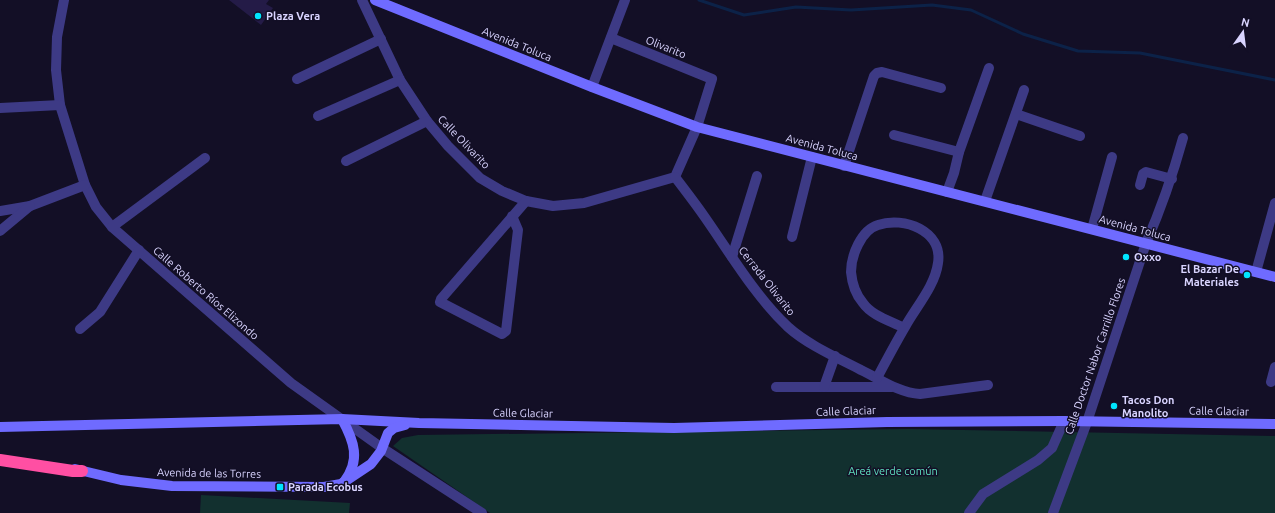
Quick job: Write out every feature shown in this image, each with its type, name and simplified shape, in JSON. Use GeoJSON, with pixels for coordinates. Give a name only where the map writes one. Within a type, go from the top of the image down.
{"type":"FeatureCollection","features":[{"type":"Feature","properties":{"kind":"highway"},"geometry":{"type":"LineString","coordinates":[[0,460],[82,471]]}},
{"type":"Feature","properties":{"kind":"street","name":"Calle Roberto Ríos Elizondo"},"geometry":{"type":"LineString","coordinates":[[64,0],[57,37],[56,70],[60,105],[85,185],[96,207],[112,227],[291,384],[472,510],[482,513]]}},
{"type":"Feature","properties":{"kind":"street","name":"Calle Olivarito"},"geometry":{"type":"LineString","coordinates":[[362,0],[400,80],[427,121],[448,146],[480,178],[502,192],[526,200],[553,206],[584,204],[675,177]]}},
{"type":"Feature","properties":{"kind":"street","name":"Avenida Toluca"},"geometry":{"type":"LineString","coordinates":[[375,0],[592,87],[697,127],[1275,277]]}},
{"type":"Feature","properties":{"kind":"street"},"geometry":{"type":"LineString","coordinates":[[592,87],[625,0]]}},
{"type":"Feature","properties":{"kind":"street","name":"Olivarito"},"geometry":{"type":"LineString","coordinates":[[611,38],[712,79],[697,127]]}},
{"type":"Feature","properties":{"kind":"street"},"geometry":{"type":"LineString","coordinates":[[297,79],[381,39]]}},
{"type":"Feature","properties":{"kind":"street"},"geometry":{"type":"LineString","coordinates":[[947,192],[954,173],[959,152],[989,68]]}},
{"type":"Feature","properties":{"kind":"street"},"geometry":{"type":"LineString","coordinates":[[844,166],[874,76],[877,73],[882,72],[941,88]]}},
{"type":"Feature","properties":{"kind":"street"},"geometry":{"type":"LineString","coordinates":[[318,116],[400,80]]}},
{"type":"Feature","properties":{"kind":"street"},"geometry":{"type":"LineString","coordinates":[[985,202],[1024,90]]}},
{"type":"Feature","properties":{"kind":"street"},"geometry":{"type":"LineString","coordinates":[[0,108],[60,105]]}},
{"type":"Feature","properties":{"kind":"street"},"geometry":{"type":"LineString","coordinates":[[1016,114],[1080,136]]}},
{"type":"Feature","properties":{"kind":"street"},"geometry":{"type":"LineString","coordinates":[[346,161],[427,121]]}},
{"type":"Feature","properties":{"kind":"street"},"geometry":{"type":"LineString","coordinates":[[675,177],[697,127]]}},
{"type":"Feature","properties":{"kind":"street"},"geometry":{"type":"LineString","coordinates":[[894,135],[959,152]]}},
{"type":"Feature","properties":{"kind":"street","name":"Calle Doctor Nabor Carrillo Flores"},"geometry":{"type":"LineString","coordinates":[[1052,513],[1087,422],[1146,243],[1158,217],[1172,179],[1183,138]]}},
{"type":"Feature","properties":{"kind":"street"},"geometry":{"type":"LineString","coordinates":[[792,237],[812,157]]}},
{"type":"Feature","properties":{"kind":"street"},"geometry":{"type":"LineString","coordinates":[[1092,229],[1112,157]]}},
{"type":"Feature","properties":{"kind":"street"},"geometry":{"type":"LineString","coordinates":[[112,227],[206,158]]}},
{"type":"Feature","properties":{"kind":"street"},"geometry":{"type":"LineString","coordinates":[[1140,185],[1144,172],[1172,179]]}},
{"type":"Feature","properties":{"kind":"street"},"geometry":{"type":"LineString","coordinates":[[732,257],[757,176]]}},
{"type":"Feature","properties":{"kind":"street","name":"Cerrada Olivarito"},"geometry":{"type":"LineString","coordinates":[[675,177],[769,308],[789,328],[813,344],[894,387],[909,393],[920,394],[988,385]]}},
{"type":"Feature","properties":{"kind":"street"},"geometry":{"type":"LineString","coordinates":[[0,211],[30,206],[85,185]]}},
{"type":"Feature","properties":{"kind":"street"},"geometry":{"type":"LineString","coordinates":[[512,216],[518,230],[506,331],[502,334],[440,302],[441,299],[512,216],[526,200]]}},
{"type":"Feature","properties":{"kind":"street"},"geometry":{"type":"LineString","coordinates":[[1256,272],[1275,203]]}},
{"type":"Feature","properties":{"kind":"street"},"geometry":{"type":"LineString","coordinates":[[0,231],[30,206]]}},
{"type":"Feature","properties":{"kind":"street"},"geometry":{"type":"LineString","coordinates":[[877,378],[904,328],[931,283],[938,263],[938,253],[934,241],[925,231],[909,224],[894,222],[877,225],[863,235],[855,250],[851,271],[854,287],[863,304],[876,314],[904,328]]}},
{"type":"Feature","properties":{"kind":"street"},"geometry":{"type":"LineString","coordinates":[[80,329],[100,312],[139,250]]}},
{"type":"Feature","properties":{"kind":"street"},"geometry":{"type":"LineString","coordinates":[[824,387],[835,356]]}},
{"type":"Feature","properties":{"kind":"street"},"geometry":{"type":"LineString","coordinates":[[1271,382],[1275,367]]}},
{"type":"Feature","properties":{"kind":"street"},"geometry":{"type":"LineString","coordinates":[[776,387],[894,387]]}},
{"type":"Feature","properties":{"kind":"street"},"geometry":{"type":"LineString","coordinates":[[0,427],[342,419],[354,444],[353,464],[349,474],[342,484]]}},
{"type":"Feature","properties":{"kind":"street","name":"Calle Glaciar"},"geometry":{"type":"LineString","coordinates":[[342,419],[419,423],[674,428],[887,422],[1064,421],[1275,424]]}},
{"type":"Feature","properties":{"kind":"street"},"geometry":{"type":"LineString","coordinates":[[969,513],[983,494],[1038,460],[1052,448],[1064,421]]}},
{"type":"Feature","properties":{"kind":"street","name":"Calle Glaciar"},"geometry":{"type":"LineString","coordinates":[[382,448],[388,433],[394,428],[419,423]]}},
{"type":"Feature","properties":{"kind":"street","name":"Avenida de las Torres"},"geometry":{"type":"LineString","coordinates":[[0,454],[20,457],[122,480],[172,486],[324,487],[342,484],[371,464],[382,448]]}},
{"type":"Feature","properties":{"kind":"green space","name":"Areá verde común"},"geometry":{"type":"Polygon","coordinates":[[[908,429],[1275,436],[1275,513],[490,513],[393,446],[402,438],[418,435],[908,429]]]}},
{"type":"Feature","properties":{"kind":"green space"},"geometry":{"type":"Polygon","coordinates":[[[201,495],[350,503],[349,513],[200,513],[201,495]]]}},
{"type":"Feature","properties":{"kind":"building","name":"Plaza Vera"},"geometry":{"type":"Polygon","coordinates":[[[229,0],[269,0],[266,4],[273,8],[261,25],[229,0]]]}},
{"type":"Feature","properties":{"kind":"waterway"},"geometry":{"type":"LineString","coordinates":[[699,0],[744,15],[796,7],[851,10],[932,5],[971,10],[1023,34],[1078,51],[1140,53],[1275,80]]}},
{"type":"Feature","properties":{"kind":"place","name":"Plaza Vera"},"geometry":{"type":"Point","coordinates":[258,16]}},
{"type":"Feature","properties":{"kind":"place","name":"Oxxo"},"geometry":{"type":"Point","coordinates":[1126,257]}},
{"type":"Feature","properties":{"kind":"place","name":"El Bazar De Materiales"},"geometry":{"type":"Point","coordinates":[1247,275]}},
{"type":"Feature","properties":{"kind":"place","name":"Tacos Don Manolito"},"geometry":{"type":"Point","coordinates":[1114,406]}},
{"type":"Feature","properties":{"kind":"place","name":"Parada Ecobus"},"geometry":{"type":"Point","coordinates":[280,487]}}]}
